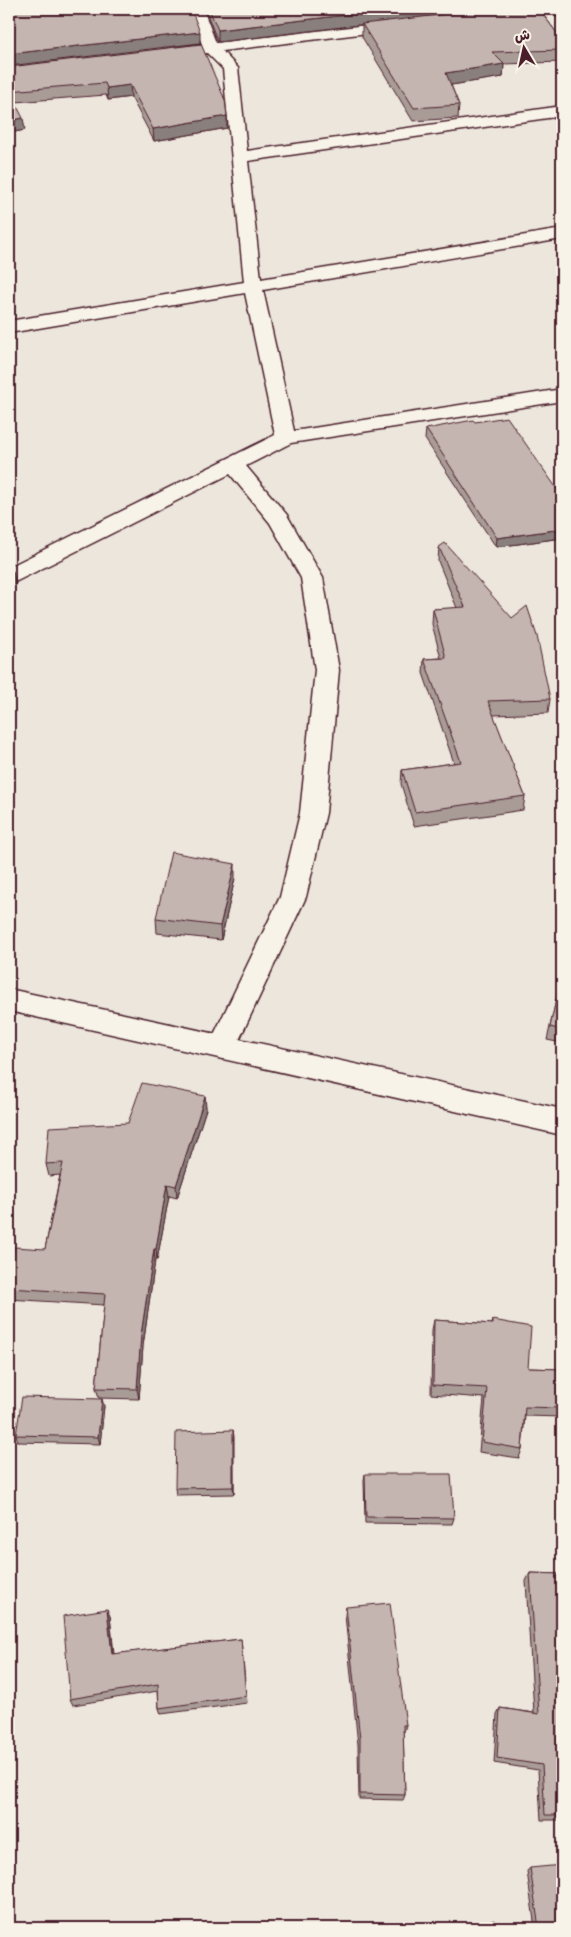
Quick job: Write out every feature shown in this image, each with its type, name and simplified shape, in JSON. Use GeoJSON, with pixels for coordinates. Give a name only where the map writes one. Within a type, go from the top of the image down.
{"type":"FeatureCollection","features":[{"type":"Feature","properties":{"kind":"street"},"geometry":{"type":"LineString","coordinates":[[196,9],[210,48],[230,68],[253,286],[286,438]]}},
{"type":"Feature","properties":{"kind":"street"},"geometry":{"type":"LineString","coordinates":[[560,9],[562,13]]}},
{"type":"Feature","properties":{"kind":"street"},"geometry":{"type":"LineString","coordinates":[[152,55],[414,24]]}},
{"type":"Feature","properties":{"kind":"street"},"geometry":{"type":"LineString","coordinates":[[240,157],[562,112]]}},
{"type":"Feature","properties":{"kind":"street"},"geometry":{"type":"LineString","coordinates":[[9,327],[562,234]]}},
{"type":"Feature","properties":{"kind":"street"},"geometry":{"type":"LineString","coordinates":[[9,576],[286,438],[562,395]]}},
{"type":"Feature","properties":{"kind":"street"},"geometry":{"type":"LineString","coordinates":[[222,1047],[293,897],[313,813],[327,670],[312,578],[279,520],[233,464]]}},
{"type":"Feature","properties":{"kind":"street"},"geometry":{"type":"LineString","coordinates":[[9,1000],[562,1122]]}},
{"type":"Feature","properties":{"kind":"building"},"geometry":{"type":"Polygon","coordinates":[[[9,9],[191,9],[200,32],[9,54],[9,9]]]}},
{"type":"Feature","properties":{"kind":"building"},"geometry":{"type":"Polygon","coordinates":[[[209,9],[398,9],[218,30],[209,9]]]}},
{"type":"Feature","properties":{"kind":"building"},"geometry":{"type":"Polygon","coordinates":[[[491,9],[539,9],[562,40],[562,50],[492,52],[504,64],[446,73],[459,105],[414,108],[362,24],[491,9]]]}},
{"type":"Feature","properties":{"kind":"building"},"geometry":{"type":"Polygon","coordinates":[[[201,44],[225,100],[227,116],[153,129],[130,85],[107,88],[105,83],[9,91],[9,67],[201,44]]]}},
{"type":"Feature","properties":{"kind":"building"},"geometry":{"type":"Polygon","coordinates":[[[9,91],[23,118],[9,121],[9,91]]]}},
{"type":"Feature","properties":{"kind":"building"},"geometry":{"type":"Polygon","coordinates":[[[507,417],[562,496],[562,529],[497,538],[426,429],[473,420],[475,422],[507,417]]]}},
{"type":"Feature","properties":{"kind":"building"},"geometry":{"type":"Polygon","coordinates":[[[445,543],[512,618],[527,606],[537,636],[550,699],[488,701],[525,796],[415,812],[402,770],[461,762],[424,659],[446,658],[433,609],[465,607],[439,547],[445,543]]]}},
{"type":"Feature","properties":{"kind":"building"},"geometry":{"type":"Polygon","coordinates":[[[171,852],[235,864],[220,926],[156,918],[171,852]]]}},
{"type":"Feature","properties":{"kind":"building"},"geometry":{"type":"Polygon","coordinates":[[[558,991],[562,992],[562,1030],[550,1027],[558,991]]]}},
{"type":"Feature","properties":{"kind":"building"},"geometry":{"type":"Polygon","coordinates":[[[142,1083],[205,1096],[176,1186],[167,1184],[156,1249],[154,1249],[141,1335],[137,1389],[96,1388],[105,1294],[9,1288],[9,1272],[14,1247],[45,1249],[63,1163],[46,1164],[49,1127],[128,1123],[142,1083]]]}},
{"type":"Feature","properties":{"kind":"building"},"geometry":{"type":"Polygon","coordinates":[[[434,1320],[493,1324],[493,1320],[531,1327],[528,1368],[562,1369],[562,1408],[525,1407],[522,1449],[482,1442],[487,1388],[433,1385],[434,1320]]]}},
{"type":"Feature","properties":{"kind":"building"},"geometry":{"type":"Polygon","coordinates":[[[22,1397],[102,1399],[98,1437],[16,1435],[22,1397]]]}},
{"type":"Feature","properties":{"kind":"building"},"geometry":{"type":"Polygon","coordinates":[[[233,1430],[233,1487],[175,1488],[176,1432],[233,1430]]]}},
{"type":"Feature","properties":{"kind":"building"},"geometry":{"type":"Polygon","coordinates":[[[365,1474],[451,1474],[454,1518],[366,1517],[365,1474]]]}},
{"type":"Feature","properties":{"kind":"building"},"geometry":{"type":"Polygon","coordinates":[[[530,1573],[562,1574],[562,1815],[545,1815],[542,1765],[497,1758],[500,1708],[539,1714],[530,1573]]]}},
{"type":"Feature","properties":{"kind":"building"},"geometry":{"type":"Polygon","coordinates":[[[390,1603],[406,1725],[403,1725],[405,1795],[360,1794],[360,1739],[346,1607],[390,1603]]]}},
{"type":"Feature","properties":{"kind":"building"},"geometry":{"type":"Polygon","coordinates":[[[107,1609],[112,1654],[241,1639],[246,1696],[159,1708],[158,1684],[70,1699],[63,1616],[107,1609]]]}},
{"type":"Feature","properties":{"kind":"building"},"geometry":{"type":"Polygon","coordinates":[[[562,1865],[562,1928],[539,1928],[530,1868],[562,1865]]]}},
{"type":"Feature","properties":{"kind":"building"},"geometry":{"type":"Polygon","coordinates":[[[495,1920],[496,1928],[450,1928],[495,1920]]]}}]}
